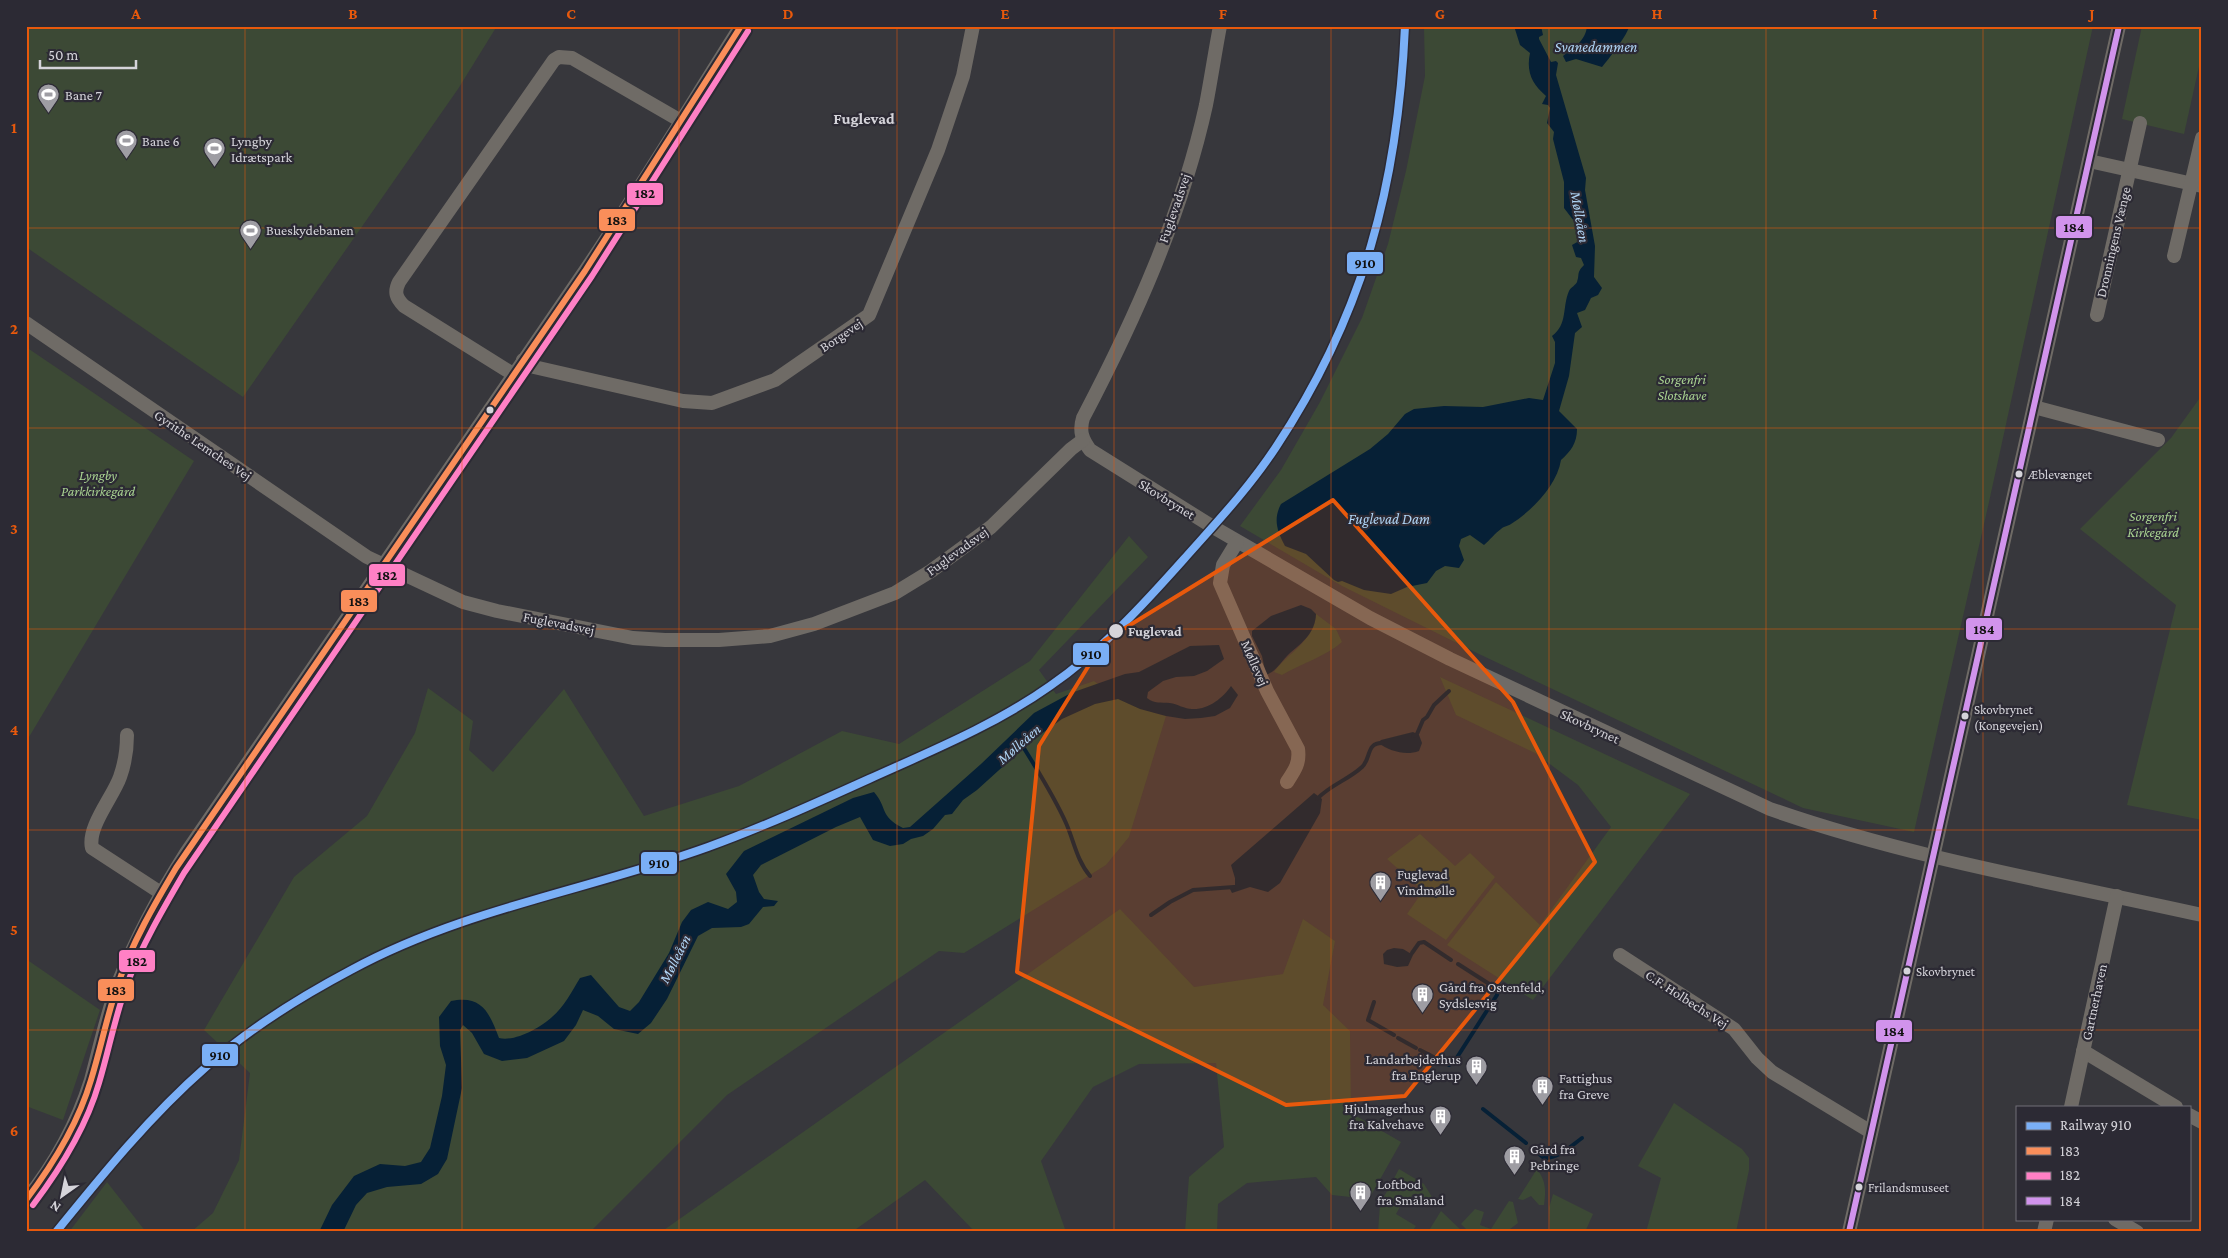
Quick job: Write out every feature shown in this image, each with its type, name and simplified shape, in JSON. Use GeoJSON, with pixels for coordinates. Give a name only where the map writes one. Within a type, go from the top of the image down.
{"type":"FeatureCollection","features":[{"type":"Feature","properties":{"kind":"street"},"geometry":{"type":"LineString","coordinates":[[26,1200],[56,1159],[76,1121],[90,1082],[119,983],[161,893],[186,853],[382,564],[590,263],[741,26]]}},
{"type":"Feature","properties":{"kind":"street","name":"Borgevej"},"geometry":{"type":"LineString","coordinates":[[522,360],[534,366],[683,401],[712,403],[775,380],[869,316],[938,150],[963,76],[973,26]]}},
{"type":"Feature","properties":{"kind":"street","name":"Fuglevadsvej"},"geometry":{"type":"LineString","coordinates":[[382,564],[463,602],[497,611],[633,638],[665,640],[719,640],[770,636],[858,609],[895,593],[931,571],[992,527],[1071,449],[1083,440],[1080,427],[1083,418],[1112,362],[1150,277],[1181,192],[1206,106],[1220,26]]}},
{"type":"Feature","properties":{"kind":"street"},"geometry":{"type":"LineString","coordinates":[[1849,1232],[2119,26]]}},
{"type":"Feature","properties":{"kind":"street"},"geometry":{"type":"LineString","coordinates":[[513,374],[404,306],[396,295],[399,282],[554,60],[565,56],[572,58],[681,121]]}},
{"type":"Feature","properties":{"kind":"street","name":"Dronningens Vænge"},"geometry":{"type":"LineString","coordinates":[[2097,315],[2140,123]]}},
{"type":"Feature","properties":{"kind":"street"},"geometry":{"type":"LineString","coordinates":[[2174,256],[2196,185],[2202,138]]}},
{"type":"Feature","properties":{"kind":"street","name":"Dronningens Vænge"},"geometry":{"type":"LineString","coordinates":[[2089,161],[2196,185]]}},
{"type":"Feature","properties":{"kind":"street","name":"Gyrithe Lemches Vej"},"geometry":{"type":"LineString","coordinates":[[26,323],[367,557],[382,564]]}},
{"type":"Feature","properties":{"kind":"street"},"geometry":{"type":"LineString","coordinates":[[2034,407],[2158,440]]}},
{"type":"Feature","properties":{"kind":"street","name":"Skovbrynet"},"geometry":{"type":"LineString","coordinates":[[1083,440],[1090,450],[1238,542],[1370,618],[1418,643],[1765,807],[1812,824],[1934,856],[2202,915]]}},
{"type":"Feature","properties":{"kind":"street","name":"Møllevej"},"geometry":{"type":"LineString","coordinates":[[1238,542],[1223,565],[1220,583],[1267,691],[1298,749],[1300,759],[1296,770],[1287,782]]}},
{"type":"Feature","properties":{"kind":"street"},"geometry":{"type":"LineString","coordinates":[[127,735],[126,754],[120,778],[95,826],[90,841],[92,848],[161,893]]}},
{"type":"Feature","properties":{"kind":"street","name":"Gartnerhaven"},"geometry":{"type":"LineString","coordinates":[[2071,1106],[2117,896]]}},
{"type":"Feature","properties":{"kind":"street","name":"C.F. Holbechs Vej"},"geometry":{"type":"LineString","coordinates":[[1620,955],[1734,1029],[1757,1058],[1772,1072],[1871,1132]]}},
{"type":"Feature","properties":{"kind":"street"},"geometry":{"type":"LineString","coordinates":[[2083,1052],[2174,1106]]}},
{"type":"Feature","properties":{"kind":"street"},"geometry":{"type":"LineString","coordinates":[[2190,1116],[2202,1122]]}},
{"type":"Feature","properties":{"kind":"street"},"geometry":{"type":"LineString","coordinates":[[2117,1220],[2137,1232]]}},
{"type":"Feature","properties":{"kind":"highlighted area"},"geometry":{"type":"Polygon","coordinates":[[[1333,500],[1513,702],[1595,862],[1405,1096],[1286,1105],[1017,972],[1039,746],[1104,641],[1333,500]]]}},
{"type":"Feature","properties":{"kind":"green space","name":"Lyngby Idrætspark"},"geometry":{"type":"Polygon","coordinates":[[[26,26],[497,26],[458,89],[243,397],[26,247],[26,26]]]}},
{"type":"Feature","properties":{"kind":"green space","name":"Sorgenfri Slotshave"},"geometry":{"type":"Polygon","coordinates":[[[1424,26],[2093,26],[1989,502],[1914,832],[1803,808],[1479,654],[1342,586],[1240,526],[1281,470],[1320,402],[1362,318],[1388,244],[1406,171],[1425,76],[1424,26]]]}},
{"type":"Feature","properties":{"kind":"green space"},"geometry":{"type":"Polygon","coordinates":[[[2142,26],[2202,26],[2202,53],[2184,134],[2122,119],[2142,26]]]}},
{"type":"Feature","properties":{"kind":"green space","name":"Lyngby Parkkirkegård"},"geometry":{"type":"Polygon","coordinates":[[[26,347],[194,461],[26,742],[26,347]]]}},
{"type":"Feature","properties":{"kind":"green space","name":"Sorgenfri Kirkegård"},"geometry":{"type":"Polygon","coordinates":[[[2202,395],[2202,820],[2127,805],[2176,605],[2080,529],[2171,438],[2202,395]]]}},
{"type":"Feature","properties":{"kind":"green space"},"geometry":{"type":"Polygon","coordinates":[[[1129,536],[1148,557],[1039,670],[1056,694],[1094,681],[1128,702],[1145,710],[1166,716],[1129,837],[1106,865],[964,953],[939,951],[727,1095],[590,1232],[191,1232],[213,1213],[239,1160],[250,1073],[204,1030],[294,877],[367,816],[415,733],[428,688],[473,721],[469,750],[493,772],[564,689],[644,816],[739,786],[842,731],[899,744],[1030,661],[1129,536]]]}},
{"type":"Feature","properties":{"kind":"green space"},"geometry":{"type":"Polygon","coordinates":[[[1316,614],[1336,629],[1342,642],[1321,656],[1282,675],[1274,672],[1306,639],[1311,631],[1316,614]]]}},
{"type":"Feature","properties":{"kind":"green space"},"geometry":{"type":"Polygon","coordinates":[[[1440,677],[1690,794],[1533,1000],[1447,945],[1496,882],[1540,925],[1611,827],[1578,785],[1535,753],[1456,715],[1440,677]]]}},
{"type":"Feature","properties":{"kind":"green space"},"geometry":{"type":"Polygon","coordinates":[[[1420,834],[1455,866],[1470,853],[1495,877],[1446,940],[1407,914],[1423,891],[1387,859],[1420,834]]]}},
{"type":"Feature","properties":{"kind":"green space"},"geometry":{"type":"Polygon","coordinates":[[[1120,909],[1194,987],[1283,974],[1303,919],[1335,941],[1323,1005],[1350,1031],[1351,1113],[1401,1142],[1369,1199],[1332,1195],[1316,1177],[1247,1183],[1218,1204],[1217,1232],[1185,1232],[1189,1177],[1224,1147],[1216,1063],[1139,1064],[1093,1087],[1041,1161],[1065,1229],[1061,1232],[975,1232],[925,1180],[852,1232],[661,1232],[1120,909]]]}},
{"type":"Feature","properties":{"kind":"green space"},"geometry":{"type":"Polygon","coordinates":[[[26,959],[100,1010],[63,1120],[26,1106],[26,959]]]}},
{"type":"Feature","properties":{"kind":"green space"},"geometry":{"type":"Polygon","coordinates":[[[1674,1103],[1742,1149],[1749,1158],[1749,1170],[1736,1232],[1646,1232],[1661,1178],[1638,1166],[1674,1103]]]}},
{"type":"Feature","properties":{"kind":"green space"},"geometry":{"type":"Polygon","coordinates":[[[1399,1169],[1424,1184],[1432,1197],[1423,1200],[1413,1194],[1405,1205],[1401,1205],[1396,1214],[1416,1226],[1413,1230],[1416,1232],[1378,1232],[1380,1204],[1399,1169]]]}},
{"type":"Feature","properties":{"kind":"green space"},"geometry":{"type":"Polygon","coordinates":[[[1537,1169],[1545,1186],[1544,1205],[1539,1205],[1531,1196],[1523,1200],[1518,1199],[1537,1169]]]}},
{"type":"Feature","properties":{"kind":"green space"},"geometry":{"type":"Polygon","coordinates":[[[107,1182],[146,1232],[69,1232],[107,1182]]]}},
{"type":"Feature","properties":{"kind":"green space"},"geometry":{"type":"Polygon","coordinates":[[[1553,1194],[1593,1214],[1585,1232],[1550,1232],[1549,1208],[1553,1194]]]}},
{"type":"Feature","properties":{"kind":"green space"},"geometry":{"type":"Polygon","coordinates":[[[1509,1201],[1513,1202],[1518,1223],[1506,1232],[1469,1232],[1461,1224],[1475,1209],[1484,1212],[1480,1225],[1491,1229],[1509,1201]]]}},
{"type":"Feature","properties":{"kind":"green space"},"geometry":{"type":"Polygon","coordinates":[[[1441,1211],[1463,1232],[1428,1232],[1441,1211]]]}},
{"type":"Feature","properties":{"kind":"water","name":"Fuglevad Dam"},"geometry":{"type":"Polygon","coordinates":[[[1514,26],[1541,26],[1543,35],[1539,39],[1551,62],[1556,61],[1558,63],[1556,75],[1586,178],[1585,190],[1595,246],[1594,277],[1602,288],[1598,295],[1591,298],[1585,310],[1577,313],[1582,327],[1575,333],[1569,376],[1559,411],[1577,429],[1575,443],[1561,460],[1555,479],[1549,488],[1528,512],[1502,528],[1484,545],[1470,535],[1461,539],[1459,546],[1464,560],[1459,568],[1445,566],[1436,571],[1427,583],[1407,587],[1391,594],[1364,590],[1342,581],[1334,580],[1306,554],[1285,546],[1277,525],[1277,515],[1281,504],[1370,449],[1388,434],[1405,414],[1414,409],[1444,406],[1483,407],[1529,398],[1543,400],[1555,363],[1555,342],[1552,336],[1563,321],[1569,291],[1576,283],[1579,272],[1584,265],[1581,258],[1576,257],[1572,245],[1579,241],[1580,237],[1577,225],[1564,208],[1564,182],[1553,139],[1554,132],[1547,123],[1550,108],[1548,105],[1542,104],[1546,96],[1531,77],[1529,66],[1530,53],[1520,45],[1514,26]]]}},
{"type":"Feature","properties":{"kind":"water","name":"Svanedammen"},"geometry":{"type":"Polygon","coordinates":[[[1587,26],[1629,26],[1622,40],[1602,67],[1576,59],[1566,62],[1563,56],[1582,40],[1587,26]]]}},
{"type":"Feature","properties":{"kind":"water"},"geometry":{"type":"Polygon","coordinates":[[[1301,605],[1311,609],[1316,614],[1311,632],[1276,668],[1266,675],[1262,656],[1252,636],[1252,631],[1271,616],[1301,605]]]}},
{"type":"Feature","properties":{"kind":"water","name":"Mølleåen"},"geometry":{"type":"Polygon","coordinates":[[[1219,645],[1224,659],[1207,671],[1194,676],[1176,677],[1163,681],[1148,692],[1147,698],[1155,702],[1198,709],[1214,702],[1224,695],[1231,686],[1238,695],[1230,708],[1215,716],[1185,719],[1166,716],[1140,709],[1118,699],[1095,704],[1062,719],[1030,742],[977,790],[963,800],[952,814],[945,815],[933,829],[923,836],[911,839],[903,844],[890,846],[873,840],[860,817],[761,865],[753,875],[759,892],[764,899],[778,901],[774,906],[763,907],[749,924],[741,927],[712,928],[698,936],[667,999],[651,1023],[638,1034],[614,1029],[598,1016],[583,1010],[576,1025],[564,1041],[527,1058],[502,1061],[484,1054],[472,1033],[463,1025],[460,1030],[462,1088],[447,1159],[438,1174],[421,1184],[387,1187],[367,1193],[356,1205],[343,1232],[319,1232],[332,1205],[354,1176],[380,1164],[405,1166],[421,1162],[430,1148],[442,1096],[446,1065],[440,1046],[439,1017],[451,1001],[462,1000],[477,1003],[488,1013],[499,1038],[505,1039],[520,1036],[534,1030],[547,1021],[564,1004],[580,978],[591,975],[619,1007],[630,1011],[639,1002],[669,953],[682,922],[691,910],[708,902],[728,909],[737,902],[736,892],[726,874],[744,851],[853,798],[874,792],[890,820],[903,828],[910,827],[981,764],[1034,713],[1071,693],[1125,674],[1139,672],[1190,646],[1219,645]]]}},
{"type":"Feature","properties":{"kind":"water"},"geometry":{"type":"Polygon","coordinates":[[[1413,732],[1419,735],[1422,743],[1419,751],[1398,752],[1378,743],[1381,740],[1413,732]]]}},
{"type":"Feature","properties":{"kind":"water"},"geometry":{"type":"Polygon","coordinates":[[[1314,793],[1322,799],[1320,813],[1280,883],[1268,892],[1250,887],[1232,893],[1229,887],[1235,885],[1235,878],[1231,865],[1314,793]]]}},
{"type":"Feature","properties":{"kind":"water"},"geometry":{"type":"Polygon","coordinates":[[[1394,948],[1403,949],[1413,955],[1408,966],[1397,967],[1384,964],[1383,954],[1387,950],[1394,948]]]}},
{"type":"Feature","properties":{"kind":"waterway"},"geometry":{"type":"LineString","coordinates":[[1413,736],[1417,734],[1423,720],[1434,705],[1449,691]]}},
{"type":"Feature","properties":{"kind":"waterway"},"geometry":{"type":"LineString","coordinates":[[1317,799],[1362,767],[1371,748],[1378,743],[1383,743]]}},
{"type":"Feature","properties":{"kind":"waterway","name":"Mølleåen"},"geometry":{"type":"LineString","coordinates":[[1022,745],[1056,803],[1079,857],[1090,876]]}},
{"type":"Feature","properties":{"kind":"waterway"},"geometry":{"type":"LineString","coordinates":[[1151,915],[1193,890],[1234,887]]}},
{"type":"Feature","properties":{"kind":"waterway"},"geometry":{"type":"LineString","coordinates":[[1412,953],[1419,943],[1424,942],[1451,960]]}},
{"type":"Feature","properties":{"kind":"waterway"},"geometry":{"type":"LineString","coordinates":[[1420,1050],[1449,1065],[1454,1062],[1497,995],[1498,991],[1494,987],[1458,964]]}},
{"type":"Feature","properties":{"kind":"waterway"},"geometry":{"type":"LineString","coordinates":[[1374,1002],[1368,1020],[1394,1035]]}},
{"type":"Feature","properties":{"kind":"waterway"},"geometry":{"type":"LineString","coordinates":[[1398,1038],[1416,1048]]}},
{"type":"Feature","properties":{"kind":"waterway"},"geometry":{"type":"LineString","coordinates":[[1483,1109],[1526,1143]]}},
{"type":"Feature","properties":{"kind":"waterway"},"geometry":{"type":"LineString","coordinates":[[1533,1149],[1544,1158],[1549,1158],[1564,1151],[1582,1138]]}},
{"type":"Feature","properties":{"kind":"rail line","name":"910"},"geometry":{"type":"LineString","coordinates":[[56,1232],[128,1146],[185,1086],[258,1026],[332,980],[394,949],[437,931],[708,847],[809,806],[939,748],[1007,713],[1050,686],[1104,643],[1169,576],[1255,477],[1307,397],[1332,347],[1354,297],[1371,246],[1384,194],[1394,140],[1401,84],[1405,26]]}},
{"type":"Feature","properties":{"kind":"transit line","name":"183"},"geometry":{"type":"LineString","coordinates":[[26,1200],[46,1172],[72,1128],[86,1096],[118,984],[144,924],[176,868],[585,271],[741,26]]}},
{"type":"Feature","properties":{"kind":"transit line","name":"184"},"geometry":{"type":"LineString","coordinates":[[1849,1232],[2119,26]]}},
{"type":"Feature","properties":{"kind":"transit line","name":"182"},"geometry":{"type":"LineString","coordinates":[[33,1205],[63,1162],[80,1132],[94,1100],[127,984],[146,941],[184,873],[592,276],[748,31]]}},
{"type":"Feature","properties":{"kind":"place","name":"Bane 7"},"geometry":{"type":"Point","coordinates":[49,114]}},
{"type":"Feature","properties":{"kind":"place","name":"Bane 6"},"geometry":{"type":"Point","coordinates":[126,160]}},
{"type":"Feature","properties":{"kind":"place","name":"Lyngby Idrætspark"},"geometry":{"type":"Point","coordinates":[215,168]}},
{"type":"Feature","properties":{"kind":"place","name":"Bueskydebanen"},"geometry":{"type":"Point","coordinates":[250,249]}},
{"type":"Feature","properties":{"kind":"place","name":"Æblevænget"},"geometry":{"type":"Point","coordinates":[2019,474]}},
{"type":"Feature","properties":{"kind":"place","name":"Fuglevad"},"geometry":{"type":"Point","coordinates":[1116,631]}},
{"type":"Feature","properties":{"kind":"place","name":"Skovbrynet (Kongevejen)"},"geometry":{"type":"Point","coordinates":[1965,716]}},
{"type":"Feature","properties":{"kind":"place","name":"Fuglevad Vindmølle"},"geometry":{"type":"Point","coordinates":[1381,901]}},
{"type":"Feature","properties":{"kind":"place","name":"Skovbrynet"},"geometry":{"type":"Point","coordinates":[1907,971]}},
{"type":"Feature","properties":{"kind":"place","name":"Gård fra Ostenfeld, Sydslesvig"},"geometry":{"type":"Point","coordinates":[1423,1014]}},
{"type":"Feature","properties":{"kind":"place","name":"Landarbejderhus fra Englerup"},"geometry":{"type":"Point","coordinates":[1477,1086]}},
{"type":"Feature","properties":{"kind":"place","name":"Fattighus fra Greve"},"geometry":{"type":"Point","coordinates":[1543,1105]}},
{"type":"Feature","properties":{"kind":"place","name":"Hjulmagerhus fra Kalvehave"},"geometry":{"type":"Point","coordinates":[1440,1135]}},
{"type":"Feature","properties":{"kind":"place","name":"Gård fra Pebringe"},"geometry":{"type":"Point","coordinates":[1514,1176]}},
{"type":"Feature","properties":{"kind":"place","name":"Frilandsmuseet"},"geometry":{"type":"Point","coordinates":[1859,1187]}},
{"type":"Feature","properties":{"kind":"place","name":"Loftbod fra Småland"},"geometry":{"type":"Point","coordinates":[1361,1211]}},
{"type":"Feature","properties":{"kind":"district","name":"Fuglevad"},"geometry":{"type":"Point","coordinates":[864,118]}}]}
